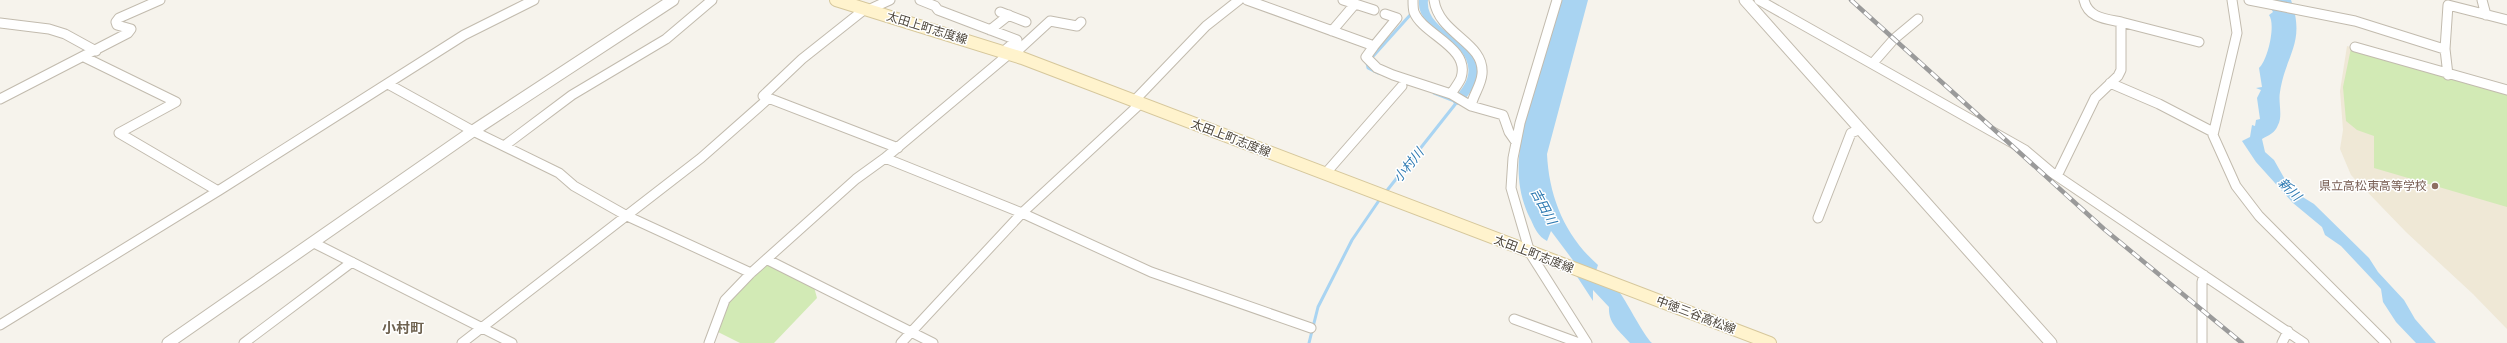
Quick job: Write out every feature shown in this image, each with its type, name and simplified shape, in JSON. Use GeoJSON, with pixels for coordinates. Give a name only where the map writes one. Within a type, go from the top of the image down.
{"type":"FeatureCollection","features":[{"type":"Feature","properties":{"kind":"main road","name":"太田上町志度線"},"geometry":{"type":"LineString","coordinates":[[836,0],[1008,54],[1623,287]]}},
{"type":"Feature","properties":{"kind":"main road","name":"中徳三谷高松線"},"geometry":{"type":"LineString","coordinates":[[1623,287],[1770,343]]}},
{"type":"Feature","properties":{"kind":"street"},"geometry":{"type":"LineString","coordinates":[[0,99],[96,51],[131,31],[117,25],[116,22],[119,18],[160,0]]}},
{"type":"Feature","properties":{"kind":"street"},"geometry":{"type":"LineString","coordinates":[[0,325],[218,191],[464,35],[534,0]]}},
{"type":"Feature","properties":{"kind":"street"},"geometry":{"type":"LineString","coordinates":[[168,343],[473,132],[673,0]]}},
{"type":"Feature","properties":{"kind":"street"},"geometry":{"type":"LineString","coordinates":[[504,146],[572,95],[666,39],[712,0]]}},
{"type":"Feature","properties":{"kind":"street"},"geometry":{"type":"LineString","coordinates":[[890,0],[866,9],[802,59],[763,96],[898,148]]}},
{"type":"Feature","properties":{"kind":"street"},"geometry":{"type":"LineString","coordinates":[[920,0],[935,6],[938,10],[1017,40],[1008,54]]}},
{"type":"Feature","properties":{"kind":"street"},"geometry":{"type":"LineString","coordinates":[[901,343],[914,332],[1022,213],[1137,102],[1206,26],[1239,0]]}},
{"type":"Feature","properties":{"kind":"street"},"geometry":{"type":"LineString","coordinates":[[1247,0],[1374,46]]}},
{"type":"Feature","properties":{"kind":"street"},"geometry":{"type":"LineString","coordinates":[[1343,0],[1374,10]]}},
{"type":"Feature","properties":{"kind":"street"},"geometry":{"type":"LineString","coordinates":[[1413,0],[1414,10],[1421,22],[1455,52],[1461,62],[1463,74],[1460,84],[1453,96]]}},
{"type":"Feature","properties":{"kind":"street"},"geometry":{"type":"LineString","coordinates":[[1434,0],[1437,16],[1471,46],[1479,57],[1482,80],[1469,105]]}},
{"type":"Feature","properties":{"kind":"street"},"geometry":{"type":"LineString","coordinates":[[1556,0],[1516,142],[1511,188],[1530,253],[1587,343]]}},
{"type":"Feature","properties":{"kind":"street"},"geometry":{"type":"LineString","coordinates":[[1745,0],[2051,343]]}},
{"type":"Feature","properties":{"kind":"street"},"geometry":{"type":"LineString","coordinates":[[1759,0],[2025,150],[2057,176],[2304,343]]}},
{"type":"Feature","properties":{"kind":"street"},"geometry":{"type":"LineString","coordinates":[[2084,0],[2084,7],[2089,12],[2121,22],[2199,42]]}},
{"type":"Feature","properties":{"kind":"street"},"geometry":{"type":"LineString","coordinates":[[2232,0],[2237,33],[2213,132],[2226,169],[2247,202],[2386,343]]}},
{"type":"Feature","properties":{"kind":"street"},"geometry":{"type":"LineString","coordinates":[[2249,0],[2374,26],[2444,49]]}},
{"type":"Feature","properties":{"kind":"street"},"geometry":{"type":"LineString","coordinates":[[2482,0],[2486,14]]}},
{"type":"Feature","properties":{"kind":"street"},"geometry":{"type":"LineString","coordinates":[[1332,31],[1355,4]]}},
{"type":"Feature","properties":{"kind":"street"},"geometry":{"type":"LineString","coordinates":[[2448,75],[2444,49],[2447,41],[2448,5],[2507,20]]}},
{"type":"Feature","properties":{"kind":"street"},"geometry":{"type":"LineString","coordinates":[[1000,12],[1026,22]]}},
{"type":"Feature","properties":{"kind":"street"},"geometry":{"type":"LineString","coordinates":[[1385,14],[1397,18],[1374,46],[1369,60],[1378,68],[1393,75],[1453,96],[1469,105],[1503,115],[1509,132],[1516,142]]}},
{"type":"Feature","properties":{"kind":"street"},"geometry":{"type":"LineString","coordinates":[[990,30],[1008,15]]}},
{"type":"Feature","properties":{"kind":"street"},"geometry":{"type":"LineString","coordinates":[[1872,63],[1894,39],[1918,19]]}},
{"type":"Feature","properties":{"kind":"street"},"geometry":{"type":"LineString","coordinates":[[709,343],[725,300],[751,273],[768,260],[856,179],[898,148],[966,88],[1050,21],[1077,26],[1081,22]]}},
{"type":"Feature","properties":{"kind":"street"},"geometry":{"type":"LineString","coordinates":[[2057,176],[2096,98],[2118,76],[2121,70],[2121,22]]}},
{"type":"Feature","properties":{"kind":"street"},"geometry":{"type":"LineString","coordinates":[[0,23],[60,32],[96,51]]}},
{"type":"Feature","properties":{"kind":"street"},"geometry":{"type":"LineString","coordinates":[[2355,47],[2448,75],[2507,90]]}},
{"type":"Feature","properties":{"kind":"street"},"geometry":{"type":"LineString","coordinates":[[84,57],[176,102],[119,133],[218,191]]}},
{"type":"Feature","properties":{"kind":"street"},"geometry":{"type":"LineString","coordinates":[[2110,83],[2159,104],[2213,132]]}},
{"type":"Feature","properties":{"kind":"street"},"geometry":{"type":"LineString","coordinates":[[388,84],[473,132],[559,173],[574,186],[627,216],[751,273]]}},
{"type":"Feature","properties":{"kind":"street"},"geometry":{"type":"LineString","coordinates":[[1325,174],[1402,86]]}},
{"type":"Feature","properties":{"kind":"street"},"geometry":{"type":"LineString","coordinates":[[462,343],[701,158],[770,98]]}},
{"type":"Feature","properties":{"kind":"street"},"geometry":{"type":"LineString","coordinates":[[1818,218],[1851,133],[1861,130]]}},
{"type":"Feature","properties":{"kind":"street"},"geometry":{"type":"LineString","coordinates":[[885,158],[1022,213],[1151,272],[1311,328]]}},
{"type":"Feature","properties":{"kind":"street"},"geometry":{"type":"LineString","coordinates":[[314,243],[512,343]]}},
{"type":"Feature","properties":{"kind":"street"},"geometry":{"type":"LineString","coordinates":[[768,260],[914,332],[933,343]]}},
{"type":"Feature","properties":{"kind":"street"},"geometry":{"type":"LineString","coordinates":[[244,343],[352,262]]}},
{"type":"Feature","properties":{"kind":"street"},"geometry":{"type":"LineString","coordinates":[[2202,343],[2202,282],[2204,275]]}},
{"type":"Feature","properties":{"kind":"street"},"geometry":{"type":"LineString","coordinates":[[1514,319],[1579,343]]}},
{"type":"Feature","properties":{"kind":"street"},"geometry":{"type":"LineString","coordinates":[[2282,343],[2288,331]]}},
{"type":"Feature","properties":{"kind":"shaded area","name":"県立高松東高等学校"},"geometry":{"type":"Polygon","coordinates":[[[2347,46],[2507,92],[2507,329],[2473,294],[2406,232],[2351,175],[2340,149],[2343,130],[2340,91],[2347,46]]]}},
{"type":"Feature","properties":{"kind":"green space"},"geometry":{"type":"Polygon","coordinates":[[[2351,48],[2507,93],[2507,207],[2374,168],[2374,136],[2357,130],[2346,121],[2343,87],[2351,48]]]}},
{"type":"Feature","properties":{"kind":"green space"},"geometry":{"type":"Polygon","coordinates":[[[769,264],[814,287],[817,298],[774,343],[740,343],[718,332],[726,302],[755,273],[769,264]]]}},
{"type":"Feature","properties":{"kind":"water"},"geometry":{"type":"Polygon","coordinates":[[[1419,0],[1428,0],[1430,12],[1436,22],[1466,48],[1474,58],[1477,69],[1475,83],[1468,96],[1458,105],[1453,103],[1467,79],[1468,66],[1464,55],[1456,46],[1426,21],[1420,12],[1419,0]]]}},
{"type":"Feature","properties":{"kind":"water","name":"吉田川"},"geometry":{"type":"Polygon","coordinates":[[[1560,0],[1588,0],[1547,154],[1548,170],[1555,200],[1561,215],[1576,241],[1586,254],[1598,265],[1596,271],[1612,284],[1620,293],[1652,343],[1630,343],[1619,331],[1610,318],[1609,307],[1593,290],[1593,301],[1576,275],[1575,263],[1551,231],[1547,241],[1537,232],[1524,203],[1520,186],[1519,168],[1522,134],[1560,0]]]}},
{"type":"Feature","properties":{"kind":"water","name":"新川"},"geometry":{"type":"Polygon","coordinates":[[[2266,0],[2291,0],[2295,15],[2296,38],[2286,67],[2280,92],[2280,113],[2277,128],[2262,139],[2265,152],[2274,160],[2287,183],[2301,196],[2314,204],[2369,258],[2378,272],[2404,300],[2415,319],[2436,343],[2416,343],[2396,322],[2383,302],[2381,289],[2341,246],[2325,235],[2322,227],[2293,203],[2256,162],[2242,141],[2250,137],[2252,125],[2255,126],[2256,120],[2260,119],[2257,98],[2261,90],[2256,88],[2262,87],[2259,68],[2265,58],[2270,42],[2272,26],[2269,15],[2273,12],[2266,0]]]}},
{"type":"Feature","properties":{"kind":"waterway"},"geometry":{"type":"LineString","coordinates":[[1378,73],[1368,68],[1367,63],[1411,14]]}},
{"type":"Feature","properties":{"kind":"waterway","name":"小村川"},"geometry":{"type":"LineString","coordinates":[[1385,193],[1457,102],[1434,93]]}},
{"type":"Feature","properties":{"kind":"waterway","name":"小村川"},"geometry":{"type":"LineString","coordinates":[[1309,343],[1318,307],[1352,240],[1380,199]]}},
{"type":"Feature","properties":{"kind":"railway"},"geometry":{"type":"LineString","coordinates":[[1851,0],[2104,229],[2242,343]]}},
{"type":"Feature","properties":{"kind":"place","name":"県立高松東高等学校"},"geometry":{"type":"Point","coordinates":[2435,186]}},
{"type":"Feature","properties":{"kind":"district","name":"小村町"},"geometry":{"type":"Point","coordinates":[403,328]}}]}
